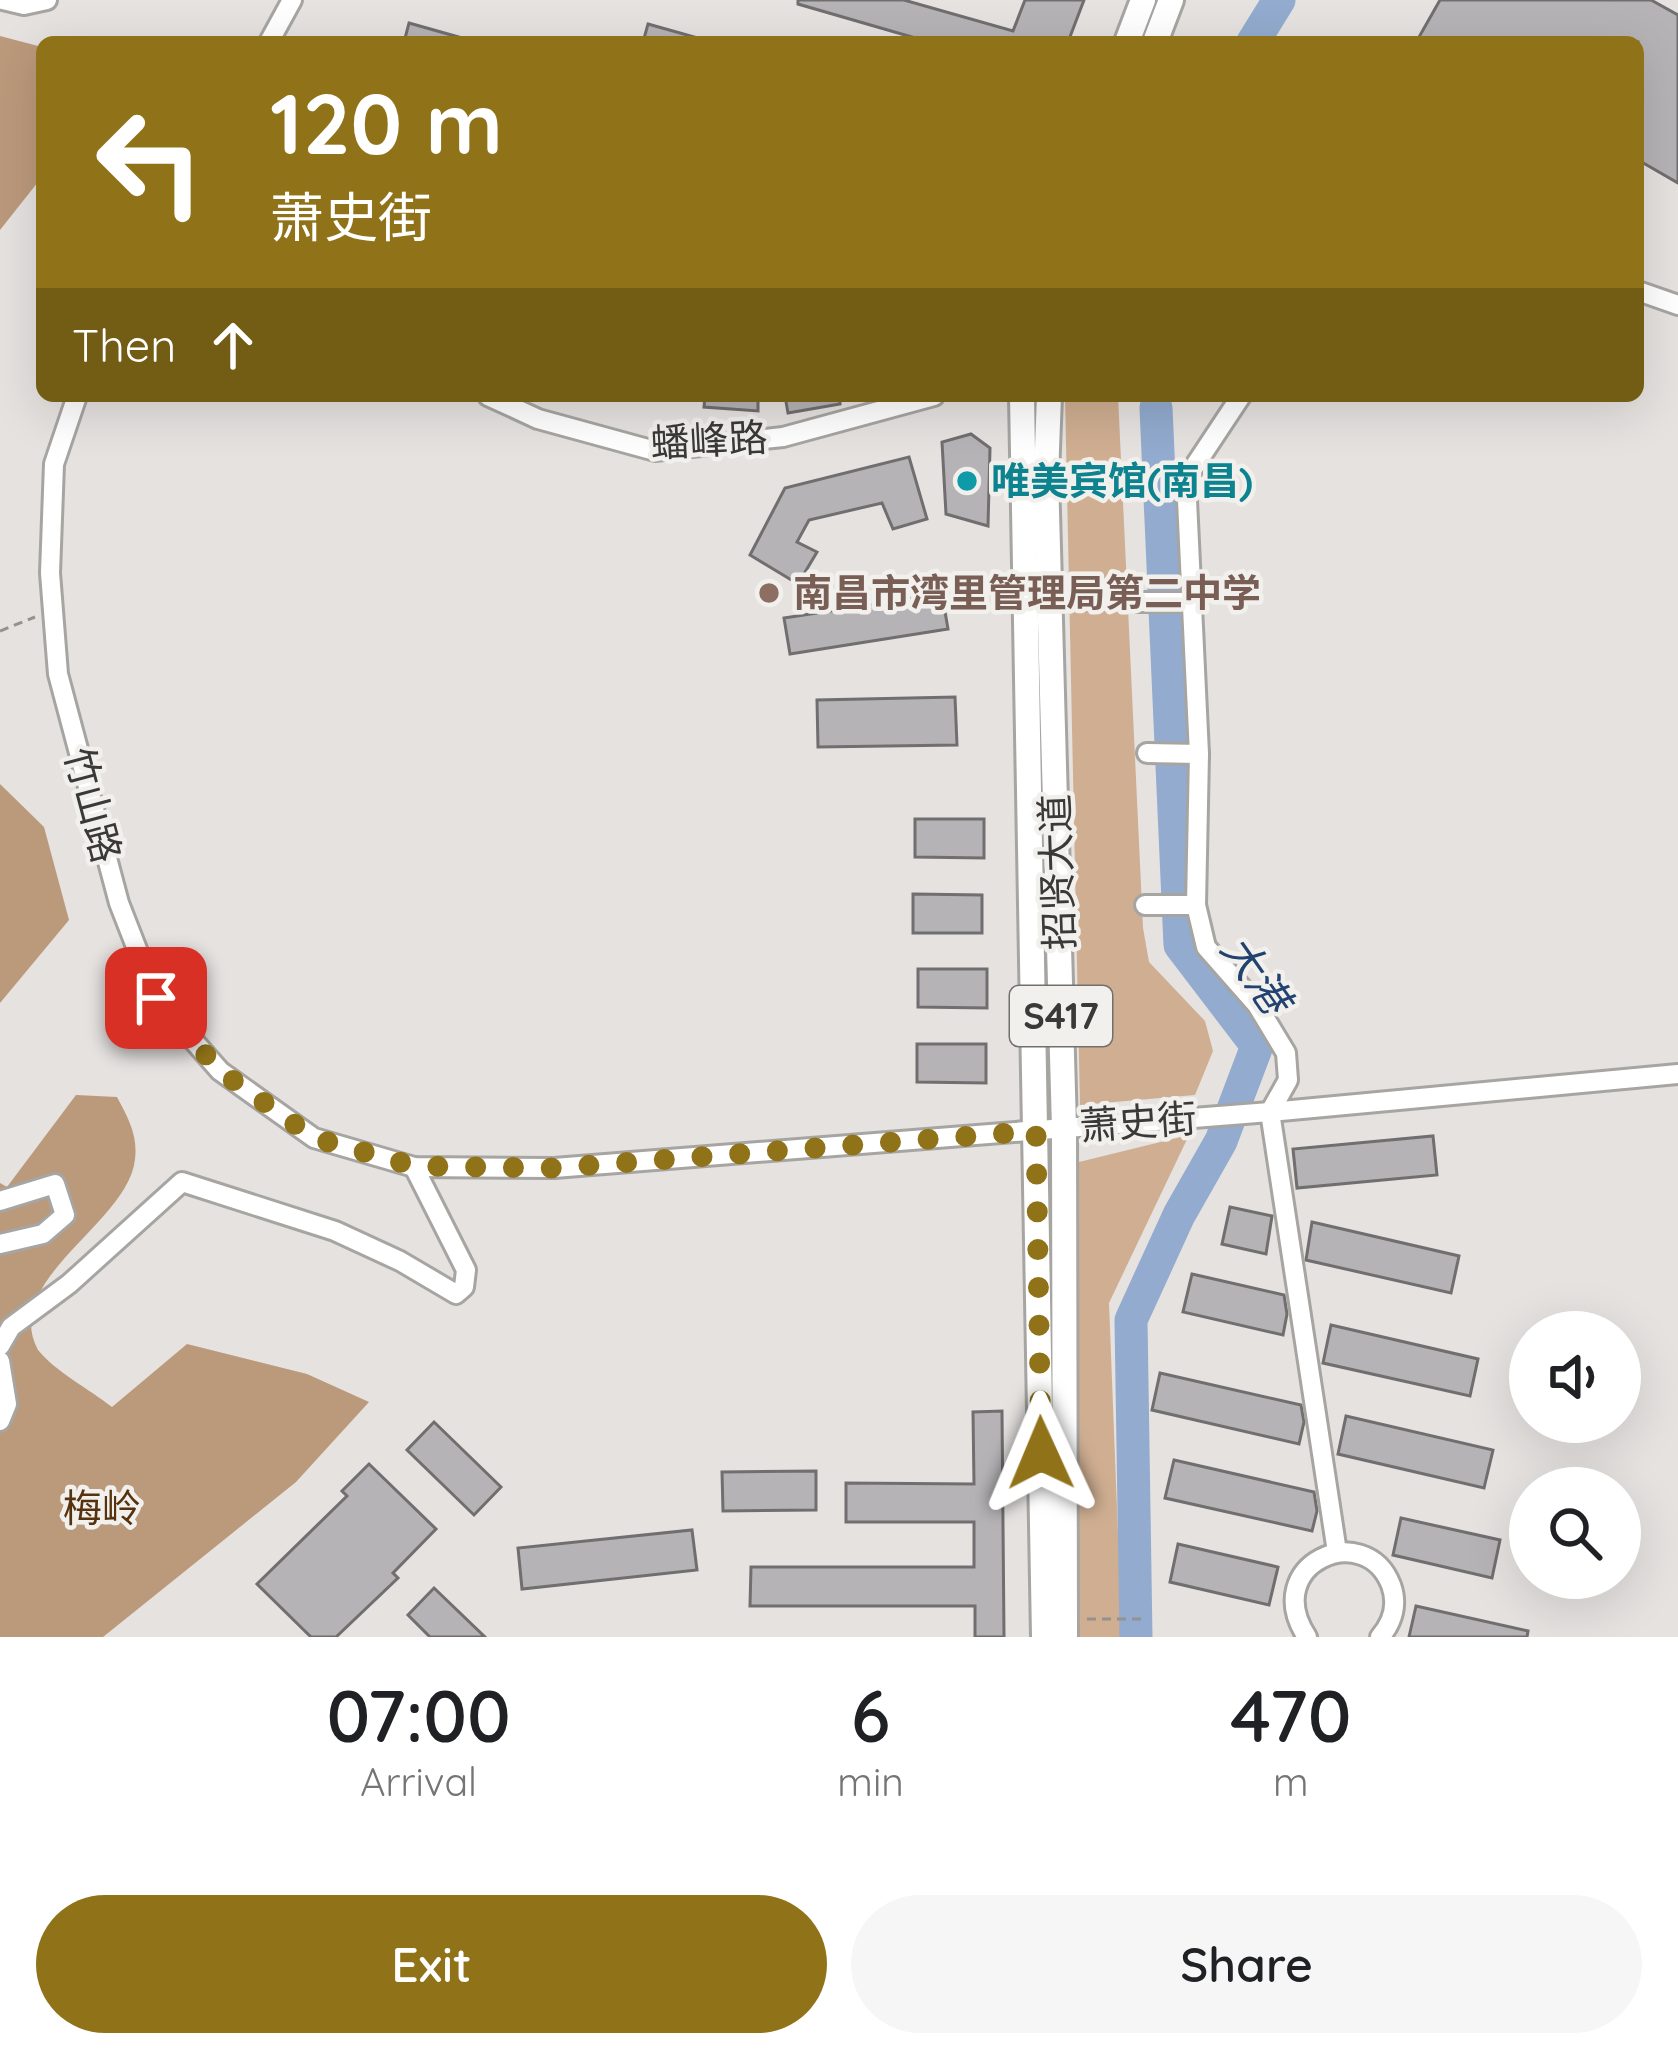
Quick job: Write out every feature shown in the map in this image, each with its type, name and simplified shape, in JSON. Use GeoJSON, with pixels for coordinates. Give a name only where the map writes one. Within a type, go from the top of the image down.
{"type":"FeatureCollection","features":[{"type":"Feature","properties":{"kind":"main road"},"geometry":{"type":"LineString","coordinates":[[1129,36],[1143,0]]}},
{"type":"Feature","properties":{"kind":"main road"},"geometry":{"type":"LineString","coordinates":[[1157,36],[1171,0]]}},
{"type":"Feature","properties":{"kind":"main road","name":"招贤大道"},"geometry":{"type":"LineString","coordinates":[[1022,402],[1044,1637]]}},
{"type":"Feature","properties":{"kind":"main road","name":"招贤大道"},"geometry":{"type":"LineString","coordinates":[[1048,402],[1064,1128],[1065,1628]]}},
{"type":"Feature","properties":{"kind":"street"},"geometry":{"type":"LineString","coordinates":[[3,0],[24,5],[47,0]]}},
{"type":"Feature","properties":{"kind":"street"},"geometry":{"type":"LineString","coordinates":[[272,36],[292,0]]}},
{"type":"Feature","properties":{"kind":"street"},"geometry":{"type":"LineString","coordinates":[[1644,293],[1678,305]]}},
{"type":"Feature","properties":{"kind":"street","name":"竹山路"},"geometry":{"type":"LineString","coordinates":[[74,402],[54,464],[50,572],[58,674],[119,903],[156,998],[220,1071],[314,1138]]}},
{"type":"Feature","properties":{"kind":"street","name":"蟠峰路"},"geometry":{"type":"LineString","coordinates":[[501,402],[538,419],[655,452],[783,436],[911,402]]}},
{"type":"Feature","properties":{"kind":"street"},"geometry":{"type":"LineString","coordinates":[[1236,402],[1186,478],[1199,754],[1196,905],[1206,946],[1257,1005],[1286,1053],[1288,1080],[1269,1112],[1337,1552]]}},
{"type":"Feature","properties":{"kind":"street"},"geometry":{"type":"LineString","coordinates":[[1139,602],[1191,602]]}},
{"type":"Feature","properties":{"kind":"street"},"geometry":{"type":"LineString","coordinates":[[1147,753],[1199,754]]}},
{"type":"Feature","properties":{"kind":"street"},"geometry":{"type":"LineString","coordinates":[[1145,905],[1196,905]]}},
{"type":"Feature","properties":{"kind":"street","name":"萧史街"},"geometry":{"type":"LineString","coordinates":[[314,1138],[414,1166],[554,1168],[1269,1112],[1678,1073]]}},
{"type":"Feature","properties":{"kind":"street"},"geometry":{"type":"LineString","coordinates":[[0,1346],[11,1327],[70,1284],[182,1182],[335,1231],[456,1294],[464,1287],[466,1270],[414,1166]]}},
{"type":"Feature","properties":{"kind":"street"},"geometry":{"type":"LineString","coordinates":[[0,1201],[55,1184],[64,1215],[43,1234],[0,1244]]}},
{"type":"Feature","properties":{"kind":"street"},"geometry":{"type":"LineString","coordinates":[[0,1361],[8,1404],[0,1421]]}},
{"type":"Feature","properties":{"kind":"street"},"geometry":{"type":"LineString","coordinates":[[1307,1637],[1297,1622],[1296,1585],[1305,1569],[1337,1552],[1356,1553],[1386,1575],[1394,1592],[1394,1611],[1380,1637]]}},
{"type":"Feature","properties":{"kind":"path"},"geometry":{"type":"LineString","coordinates":[[0,631],[53,610]]}},
{"type":"Feature","properties":{"kind":"path"},"geometry":{"type":"LineString","coordinates":[[1065,1628],[1145,1619]]}},
{"type":"Feature","properties":{"kind":"shaded area"},"geometry":{"type":"Polygon","coordinates":[[[1065,402],[1118,402],[1143,928],[1149,962],[1205,1021],[1213,1051],[1195,1095],[1080,1105],[1065,402]]]}},
{"type":"Feature","properties":{"kind":"shaded area"},"geometry":{"type":"Polygon","coordinates":[[[1189,1135],[1109,1303],[1122,1637],[1078,1637],[1075,1163],[1189,1135]]]}},
{"type":"Feature","properties":{"kind":"green space"},"geometry":{"type":"Polygon","coordinates":[[[0,36],[36,45],[36,185],[0,230],[0,36]]]}},
{"type":"Feature","properties":{"kind":"green space"},"geometry":{"type":"Polygon","coordinates":[[[0,784],[44,827],[69,920],[0,1003],[0,784]]]}},
{"type":"Feature","properties":{"kind":"green space","name":"梅岭"},"geometry":{"type":"Polygon","coordinates":[[[76,1095],[117,1097],[134,1134],[135,1159],[128,1183],[112,1206],[50,1276],[36,1300],[31,1324],[45,1358],[112,1407],[187,1344],[307,1374],[369,1402],[296,1482],[103,1637],[0,1637],[0,1183],[7,1187],[76,1095]]]}},
{"type":"Feature","properties":{"kind":"building"},"geometry":{"type":"Polygon","coordinates":[[[798,0],[904,0],[1013,31],[1025,0],[1084,0],[1070,36],[908,36],[798,4],[798,0]]]}},
{"type":"Feature","properties":{"kind":"building"},"geometry":{"type":"Polygon","coordinates":[[[1440,0],[1651,0],[1678,15],[1678,183],[1644,163],[1644,36],[1420,36],[1440,0]]]}},
{"type":"Feature","properties":{"kind":"building"},"geometry":{"type":"Polygon","coordinates":[[[409,23],[455,36],[406,36],[409,23]]]}},
{"type":"Feature","properties":{"kind":"building"},"geometry":{"type":"Polygon","coordinates":[[[648,24],[691,36],[645,36],[648,24]]]}},
{"type":"Feature","properties":{"kind":"building"},"geometry":{"type":"Polygon","coordinates":[[[704,402],[758,402],[758,411],[704,407],[704,402]]]}},
{"type":"Feature","properties":{"kind":"building"},"geometry":{"type":"Polygon","coordinates":[[[786,402],[840,402],[840,404],[788,413],[786,402]]]}},
{"type":"Feature","properties":{"kind":"building","name":"唯美宾馆(南昌)"},"geometry":{"type":"Polygon","coordinates":[[[971,434],[990,448],[988,526],[946,514],[942,442],[971,434]]]}},
{"type":"Feature","properties":{"kind":"building"},"geometry":{"type":"Polygon","coordinates":[[[909,457],[927,519],[893,529],[882,503],[809,520],[797,542],[817,552],[798,584],[750,555],[785,488],[909,457]]]}},
{"type":"Feature","properties":{"kind":"building"},"geometry":{"type":"Polygon","coordinates":[[[942,594],[948,629],[790,654],[784,618],[942,594]]]}},
{"type":"Feature","properties":{"kind":"building"},"geometry":{"type":"Polygon","coordinates":[[[955,697],[957,745],[818,747],[817,700],[955,697]]]}},
{"type":"Feature","properties":{"kind":"building"},"geometry":{"type":"Polygon","coordinates":[[[915,819],[984,819],[984,858],[915,857],[915,819]]]}},
{"type":"Feature","properties":{"kind":"building"},"geometry":{"type":"Polygon","coordinates":[[[913,894],[982,895],[982,933],[913,933],[913,894]]]}},
{"type":"Feature","properties":{"kind":"building"},"geometry":{"type":"Polygon","coordinates":[[[918,969],[987,969],[987,1008],[918,1007],[918,969]]]}},
{"type":"Feature","properties":{"kind":"building"},"geometry":{"type":"Polygon","coordinates":[[[917,1044],[986,1044],[986,1083],[917,1082],[917,1044]]]}},
{"type":"Feature","properties":{"kind":"building"},"geometry":{"type":"Polygon","coordinates":[[[1433,1136],[1437,1175],[1297,1188],[1293,1149],[1433,1136]]]}},
{"type":"Feature","properties":{"kind":"building"},"geometry":{"type":"Polygon","coordinates":[[[1230,1207],[1272,1216],[1266,1254],[1222,1244],[1230,1207]]]}},
{"type":"Feature","properties":{"kind":"building"},"geometry":{"type":"Polygon","coordinates":[[[1312,1222],[1459,1256],[1451,1293],[1306,1260],[1312,1222]]]}},
{"type":"Feature","properties":{"kind":"building"},"geometry":{"type":"Polygon","coordinates":[[[1192,1274],[1284,1295],[1283,1335],[1183,1312],[1192,1274]]]}},
{"type":"Feature","properties":{"kind":"building"},"geometry":{"type":"Polygon","coordinates":[[[1331,1325],[1478,1359],[1470,1396],[1323,1363],[1331,1325]]]}},
{"type":"Feature","properties":{"kind":"building"},"geometry":{"type":"Polygon","coordinates":[[[1160,1373],[1301,1405],[1304,1422],[1299,1444],[1152,1410],[1160,1373]]]}},
{"type":"Feature","properties":{"kind":"building"},"geometry":{"type":"Polygon","coordinates":[[[1002,1411],[1004,1637],[975,1637],[975,1606],[750,1606],[751,1567],[974,1567],[974,1522],[846,1522],[846,1483],[974,1484],[973,1412],[1002,1411]]]}},
{"type":"Feature","properties":{"kind":"building"},"geometry":{"type":"Polygon","coordinates":[[[1346,1416],[1493,1450],[1484,1488],[1338,1454],[1346,1416]]]}},
{"type":"Feature","properties":{"kind":"building"},"geometry":{"type":"Polygon","coordinates":[[[434,1422],[501,1487],[474,1515],[407,1450],[434,1422]]]}},
{"type":"Feature","properties":{"kind":"building"},"geometry":{"type":"Polygon","coordinates":[[[1174,1460],[1314,1492],[1317,1511],[1312,1531],[1165,1498],[1174,1460]]]}},
{"type":"Feature","properties":{"kind":"building"},"geometry":{"type":"Polygon","coordinates":[[[369,1464],[436,1529],[393,1573],[398,1578],[336,1637],[311,1637],[257,1584],[347,1496],[342,1491],[369,1464]]]}},
{"type":"Feature","properties":{"kind":"building"},"geometry":{"type":"Polygon","coordinates":[[[816,1471],[816,1510],[723,1511],[722,1472],[816,1471]]]}},
{"type":"Feature","properties":{"kind":"building"},"geometry":{"type":"Polygon","coordinates":[[[1401,1518],[1500,1540],[1492,1578],[1393,1555],[1401,1518]]]}},
{"type":"Feature","properties":{"kind":"building"},"geometry":{"type":"Polygon","coordinates":[[[692,1530],[697,1570],[522,1589],[518,1548],[692,1530]]]}},
{"type":"Feature","properties":{"kind":"building"},"geometry":{"type":"Polygon","coordinates":[[[1178,1544],[1278,1567],[1269,1605],[1170,1582],[1178,1544]]]}},
{"type":"Feature","properties":{"kind":"building"},"geometry":{"type":"Polygon","coordinates":[[[434,1588],[485,1637],[430,1637],[408,1615],[434,1588]]]}},
{"type":"Feature","properties":{"kind":"building"},"geometry":{"type":"Polygon","coordinates":[[[1416,1606],[1528,1631],[1527,1637],[1409,1637],[1416,1606]]]}},
{"type":"Feature","properties":{"kind":"waterway","name":"大港"},"geometry":{"type":"LineString","coordinates":[[1257,36],[1279,0]]}},
{"type":"Feature","properties":{"kind":"waterway","name":"大港"},"geometry":{"type":"LineString","coordinates":[[1136,1637],[1131,1320],[1179,1215],[1221,1141],[1257,1046],[1180,945],[1156,408]]}},
{"type":"Feature","properties":{"kind":"place","name":"唯美宾馆(南昌)"},"geometry":{"type":"Point","coordinates":[967,481]}},
{"type":"Feature","properties":{"kind":"place","name":"南昌市湾里管理局第二中学"},"geometry":{"type":"Point","coordinates":[769,593]}},
{"type":"Feature","properties":{"kind":"route"},"geometry":{"type":"LineString","coordinates":[[156,998],[220,1071],[314,1138],[414,1166],[554,1168],[1036,1131],[1041,1453]]}}]}
